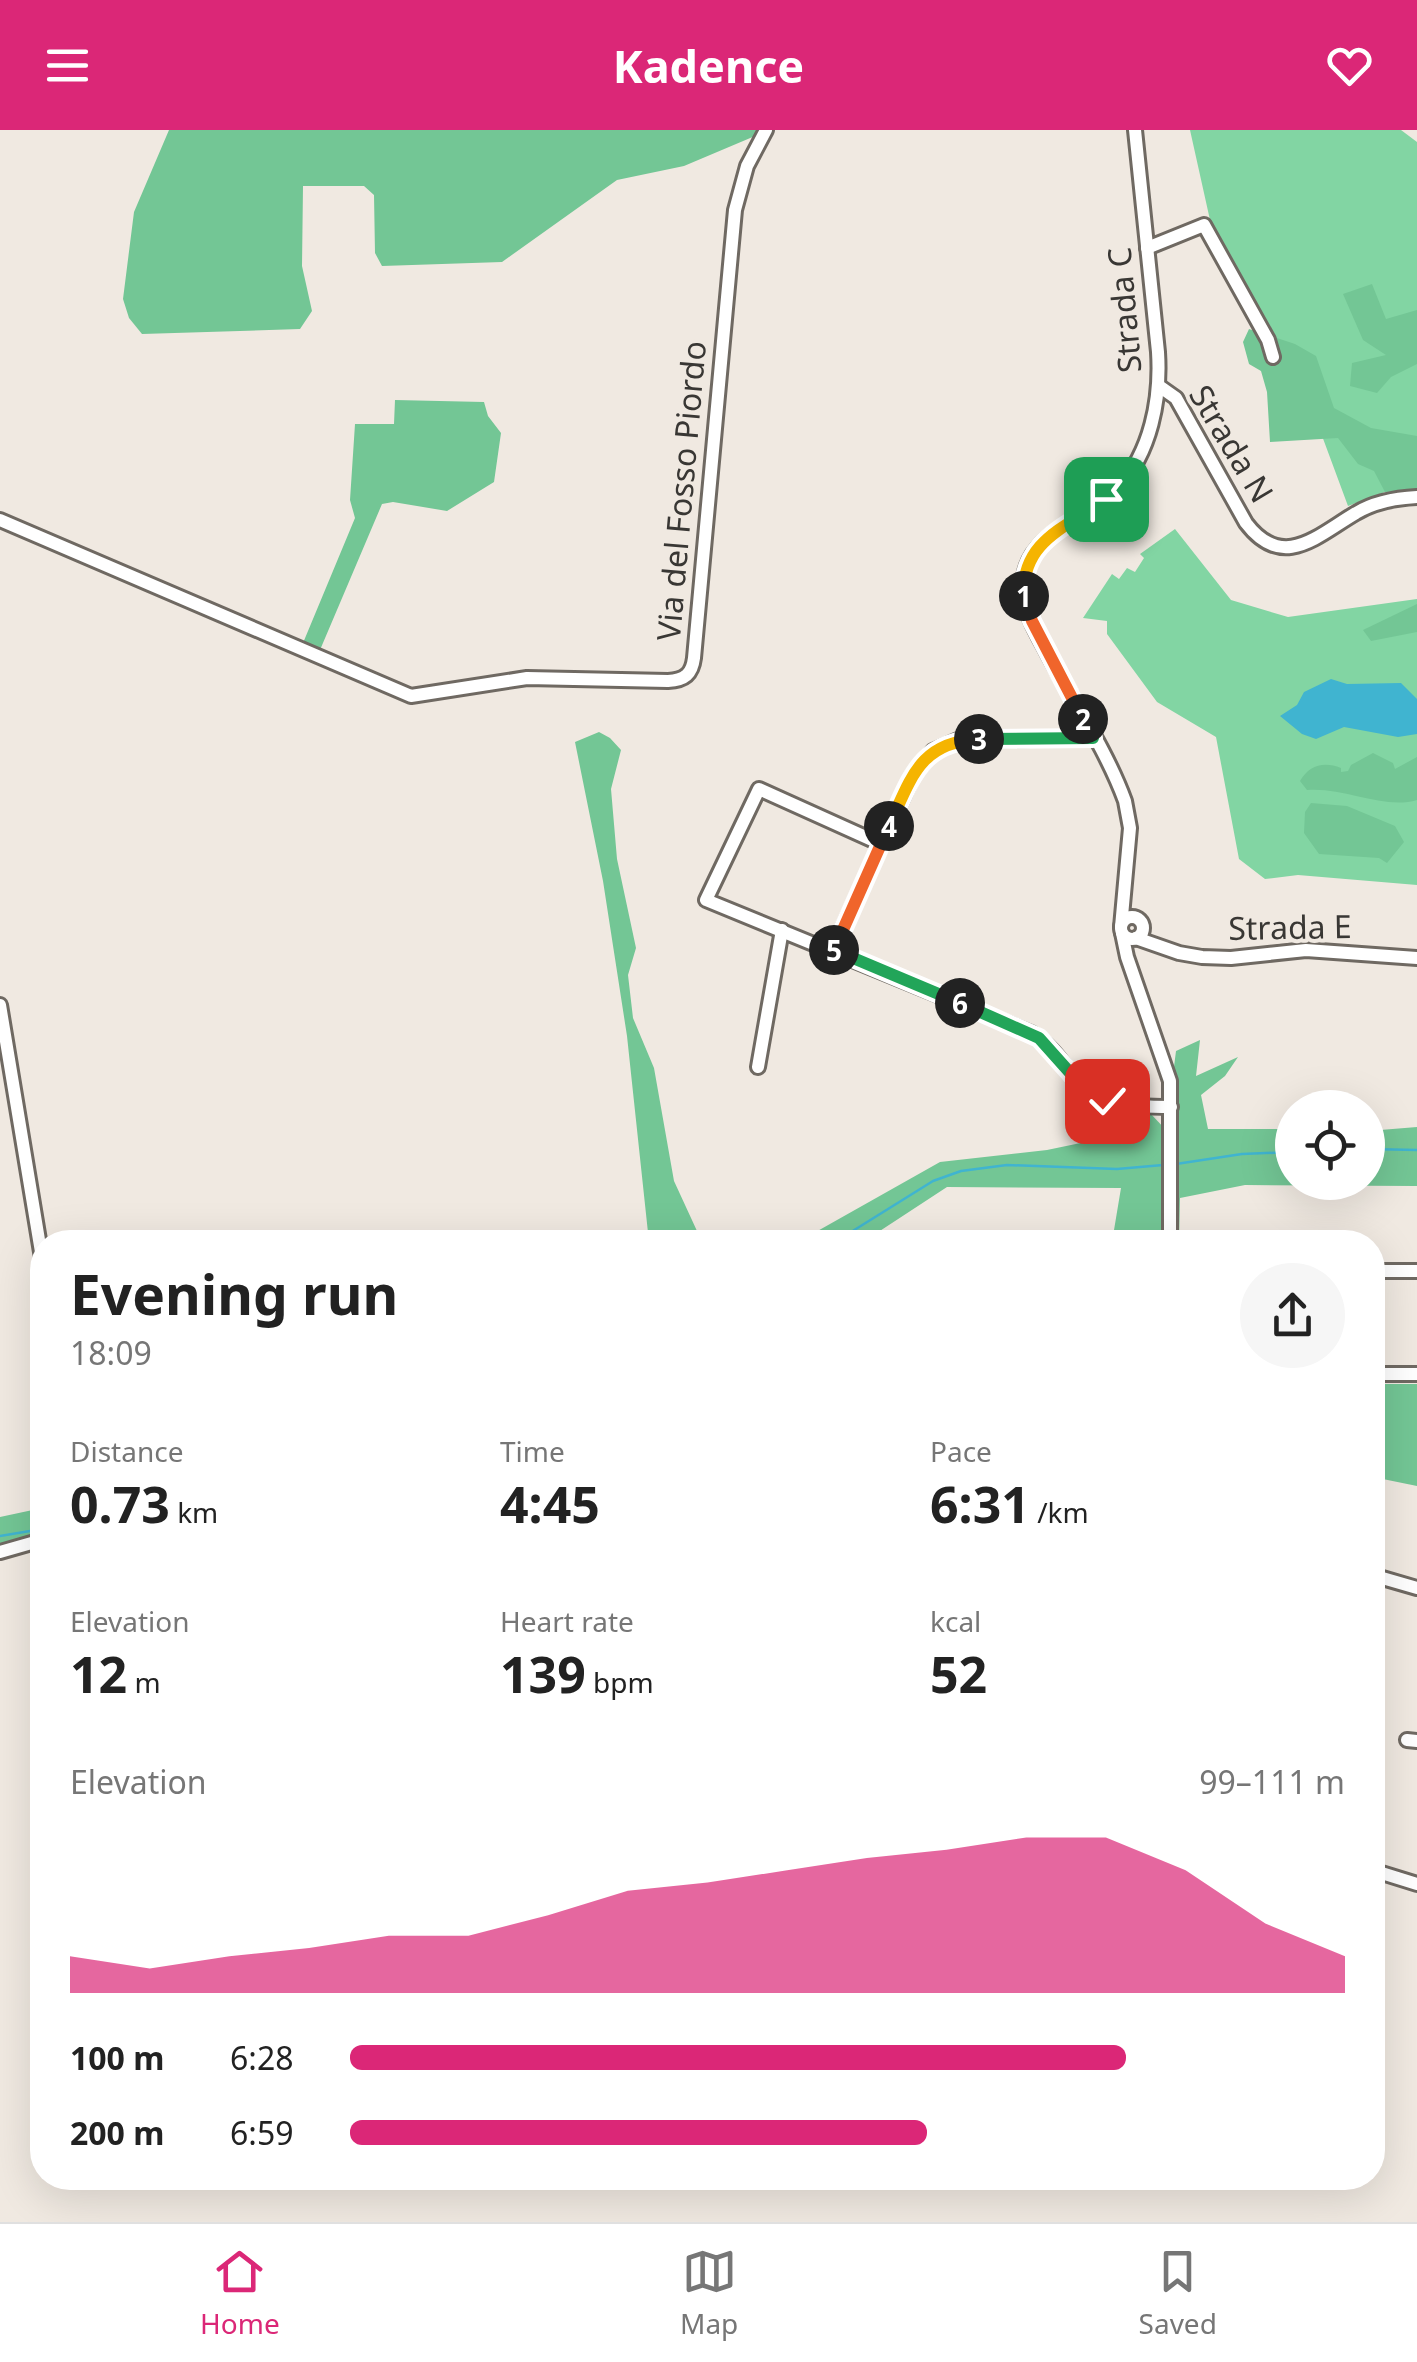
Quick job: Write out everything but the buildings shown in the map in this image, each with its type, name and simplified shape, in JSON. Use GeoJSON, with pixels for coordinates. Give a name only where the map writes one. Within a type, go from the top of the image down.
{"type":"FeatureCollection","features":[{"type":"Feature","properties":{"kind":"street","name":"Via del Fosso Piordo"},"geometry":{"type":"LineString","coordinates":[[0,520],[410,696],[528,678],[684,678],[694,658],[736,210],[745,171],[766,130]]}},
{"type":"Feature","properties":{"kind":"street","name":"Strada C"},"geometry":{"type":"LineString","coordinates":[[1134,130],[1159,386],[1144,446],[1126,478],[1102,502],[1044,539],[1031,556],[1024,578],[1028,613],[1118,783],[1129,816],[1124,887],[1127,957],[1166,1061],[1172,1108],[1170,1230]]}},
{"type":"Feature","properties":{"kind":"street"},"geometry":{"type":"LineString","coordinates":[[1148,248],[1204,225],[1268,340],[1273,357]]}},
{"type":"Feature","properties":{"kind":"street","name":"Strada N"},"geometry":{"type":"LineString","coordinates":[[1159,386],[1176,398],[1250,528],[1270,544],[1284,547],[1308,543],[1358,511],[1398,498],[1417,497]]}},
{"type":"Feature","properties":{"kind":"street"},"geometry":{"type":"LineString","coordinates":[[833,950],[918,767],[939,747],[958,740],[1093,738]]}},
{"type":"Feature","properties":{"kind":"street"},"geometry":{"type":"LineString","coordinates":[[881,844],[759,789],[706,900],[1032,1033],[1047,1044],[1093,1096],[1121,1104],[1172,1108]]}},
{"type":"Feature","properties":{"kind":"street","name":"Strada C"},"geometry":{"type":"LineString","coordinates":[[1124,887],[1141,922]]}},
{"type":"Feature","properties":{"kind":"street"},"geometry":{"type":"LineString","coordinates":[[1128,934],[1130,918],[1141,922],[1165,948]]}},
{"type":"Feature","properties":{"kind":"street"},"geometry":{"type":"LineString","coordinates":[[758,1067],[782,930]]}},
{"type":"Feature","properties":{"kind":"street","name":"Strada E"},"geometry":{"type":"LineString","coordinates":[[1128,934],[1204,958],[1306,950],[1417,958]]}},
{"type":"Feature","properties":{"kind":"street"},"geometry":{"type":"LineString","coordinates":[[0,1004],[37,1230]]}},
{"type":"Feature","properties":{"kind":"street"},"geometry":{"type":"LineString","coordinates":[[1385,1271],[1417,1271]]}},
{"type":"Feature","properties":{"kind":"street"},"geometry":{"type":"LineString","coordinates":[[1385,1374],[1417,1374]]}},
{"type":"Feature","properties":{"kind":"street"},"geometry":{"type":"LineString","coordinates":[[0,1552],[30,1543]]}},
{"type":"Feature","properties":{"kind":"street"},"geometry":{"type":"LineString","coordinates":[[1385,1579],[1417,1588]]}},
{"type":"Feature","properties":{"kind":"street"},"geometry":{"type":"LineString","coordinates":[[1385,1874],[1417,1884]]}},
{"type":"Feature","properties":{"kind":"green space"},"geometry":{"type":"Polygon","coordinates":[[[169,130],[759,130],[755,136],[684,166],[617,180],[502,262],[382,266],[375,253],[374,195],[364,186],[303,186],[302,266],[312,311],[300,329],[142,334],[129,318],[123,299],[134,212],[169,130]]]}},
{"type":"Feature","properties":{"kind":"green space"},"geometry":{"type":"Polygon","coordinates":[[[1190,130],[1401,130],[1417,142],[1417,490],[1385,492],[1348,506],[1318,425],[1210,220],[1190,130]]]}},
{"type":"Feature","properties":{"kind":"green space"},"geometry":{"type":"Polygon","coordinates":[[[1372,284],[1386,319],[1417,310],[1417,364],[1391,377],[1377,393],[1350,386],[1352,363],[1386,355],[1363,340],[1343,294],[1372,284]]]}},
{"type":"Feature","properties":{"kind":"green space"},"geometry":{"type":"Polygon","coordinates":[[[1249,329],[1295,344],[1316,356],[1334,408],[1371,428],[1417,436],[1417,490],[1385,492],[1374,471],[1358,464],[1338,438],[1270,442],[1267,392],[1261,371],[1249,364],[1243,342],[1249,329]]]}},
{"type":"Feature","properties":{"kind":"green space"},"geometry":{"type":"Polygon","coordinates":[[[395,400],[484,402],[488,416],[501,433],[494,482],[447,511],[393,502],[382,504],[320,650],[303,643],[355,518],[350,500],[355,424],[394,424],[395,400]]]}},
{"type":"Feature","properties":{"kind":"green space"},"geometry":{"type":"Polygon","coordinates":[[[1175,529],[1231,600],[1288,617],[1417,599],[1417,885],[1298,875],[1265,879],[1239,859],[1216,737],[1157,702],[1107,634],[1107,621],[1083,618],[1112,574],[1119,579],[1127,568],[1135,572],[1144,558],[1140,554],[1175,529]]]}},
{"type":"Feature","properties":{"kind":"green space"},"geometry":{"type":"Polygon","coordinates":[[[1417,604],[1417,632],[1371,641],[1363,630],[1417,604]]]}},
{"type":"Feature","properties":{"kind":"green space"},"geometry":{"type":"Polygon","coordinates":[[[599,732],[621,750],[611,789],[617,859],[636,948],[628,975],[633,1018],[654,1068],[674,1181],[697,1230],[648,1230],[627,1036],[603,881],[575,742],[599,732]]]}},
{"type":"Feature","properties":{"kind":"green space"},"geometry":{"type":"Polygon","coordinates":[[[1373,753],[1393,763],[1395,769],[1417,757],[1417,800],[1391,802],[1307,790],[1300,781],[1318,766],[1348,771],[1351,765],[1373,753]]]}},
{"type":"Feature","properties":{"kind":"green space"},"geometry":{"type":"Polygon","coordinates":[[[1311,803],[1347,806],[1395,826],[1404,842],[1387,863],[1379,858],[1319,854],[1304,833],[1305,812],[1311,803]]]}},
{"type":"Feature","properties":{"kind":"green space"},"geometry":{"type":"Polygon","coordinates":[[[1200,1040],[1196,1076],[1238,1057],[1225,1076],[1201,1095],[1208,1129],[1275,1129],[1275,1185],[1245,1185],[1180,1198],[1179,1230],[1114,1230],[1121,1188],[947,1187],[881,1230],[819,1230],[940,1162],[1047,1150],[1095,1140],[1107,1110],[1150,1113],[1166,1130],[1176,1051],[1200,1040]]]}},
{"type":"Feature","properties":{"kind":"green space"},"geometry":{"type":"Polygon","coordinates":[[[1417,1127],[1417,1186],[1385,1186],[1385,1130],[1417,1127]]]}},
{"type":"Feature","properties":{"kind":"green space"},"geometry":{"type":"Polygon","coordinates":[[[1385,1384],[1417,1384],[1417,1486],[1385,1479],[1385,1384]]]}},
{"type":"Feature","properties":{"kind":"green space"},"geometry":{"type":"Polygon","coordinates":[[[30,1511],[30,1537],[0,1545],[0,1517],[30,1511]]]}},
{"type":"Feature","properties":{"kind":"water"},"geometry":{"type":"Polygon","coordinates":[[[1331,679],[1347,684],[1401,683],[1417,699],[1417,734],[1398,737],[1344,727],[1316,739],[1302,734],[1280,716],[1297,705],[1304,692],[1331,679]]]}},
{"type":"Feature","properties":{"kind":"waterway"},"geometry":{"type":"LineString","coordinates":[[1385,1149],[1417,1150]]}},
{"type":"Feature","properties":{"kind":"waterway"},"geometry":{"type":"LineString","coordinates":[[1176,1164],[1275,1153]]}},
{"type":"Feature","properties":{"kind":"waterway"},"geometry":{"type":"LineString","coordinates":[[854,1230],[933,1181],[961,1171],[1007,1165],[1117,1169],[1163,1165]]}},
{"type":"Feature","properties":{"kind":"waterway"},"geometry":{"type":"LineString","coordinates":[[0,1536],[30,1531]]}},
{"type":"Feature","properties":{"kind":"route"},"geometry":{"type":"LineString","coordinates":[[1106,499],[1040,543],[1029,561],[1023,585],[1032,621],[1093,738],[958,740],[928,755],[913,776],[833,950],[1032,1033],[1047,1044],[1088,1092],[1107,1101]]}}]}
